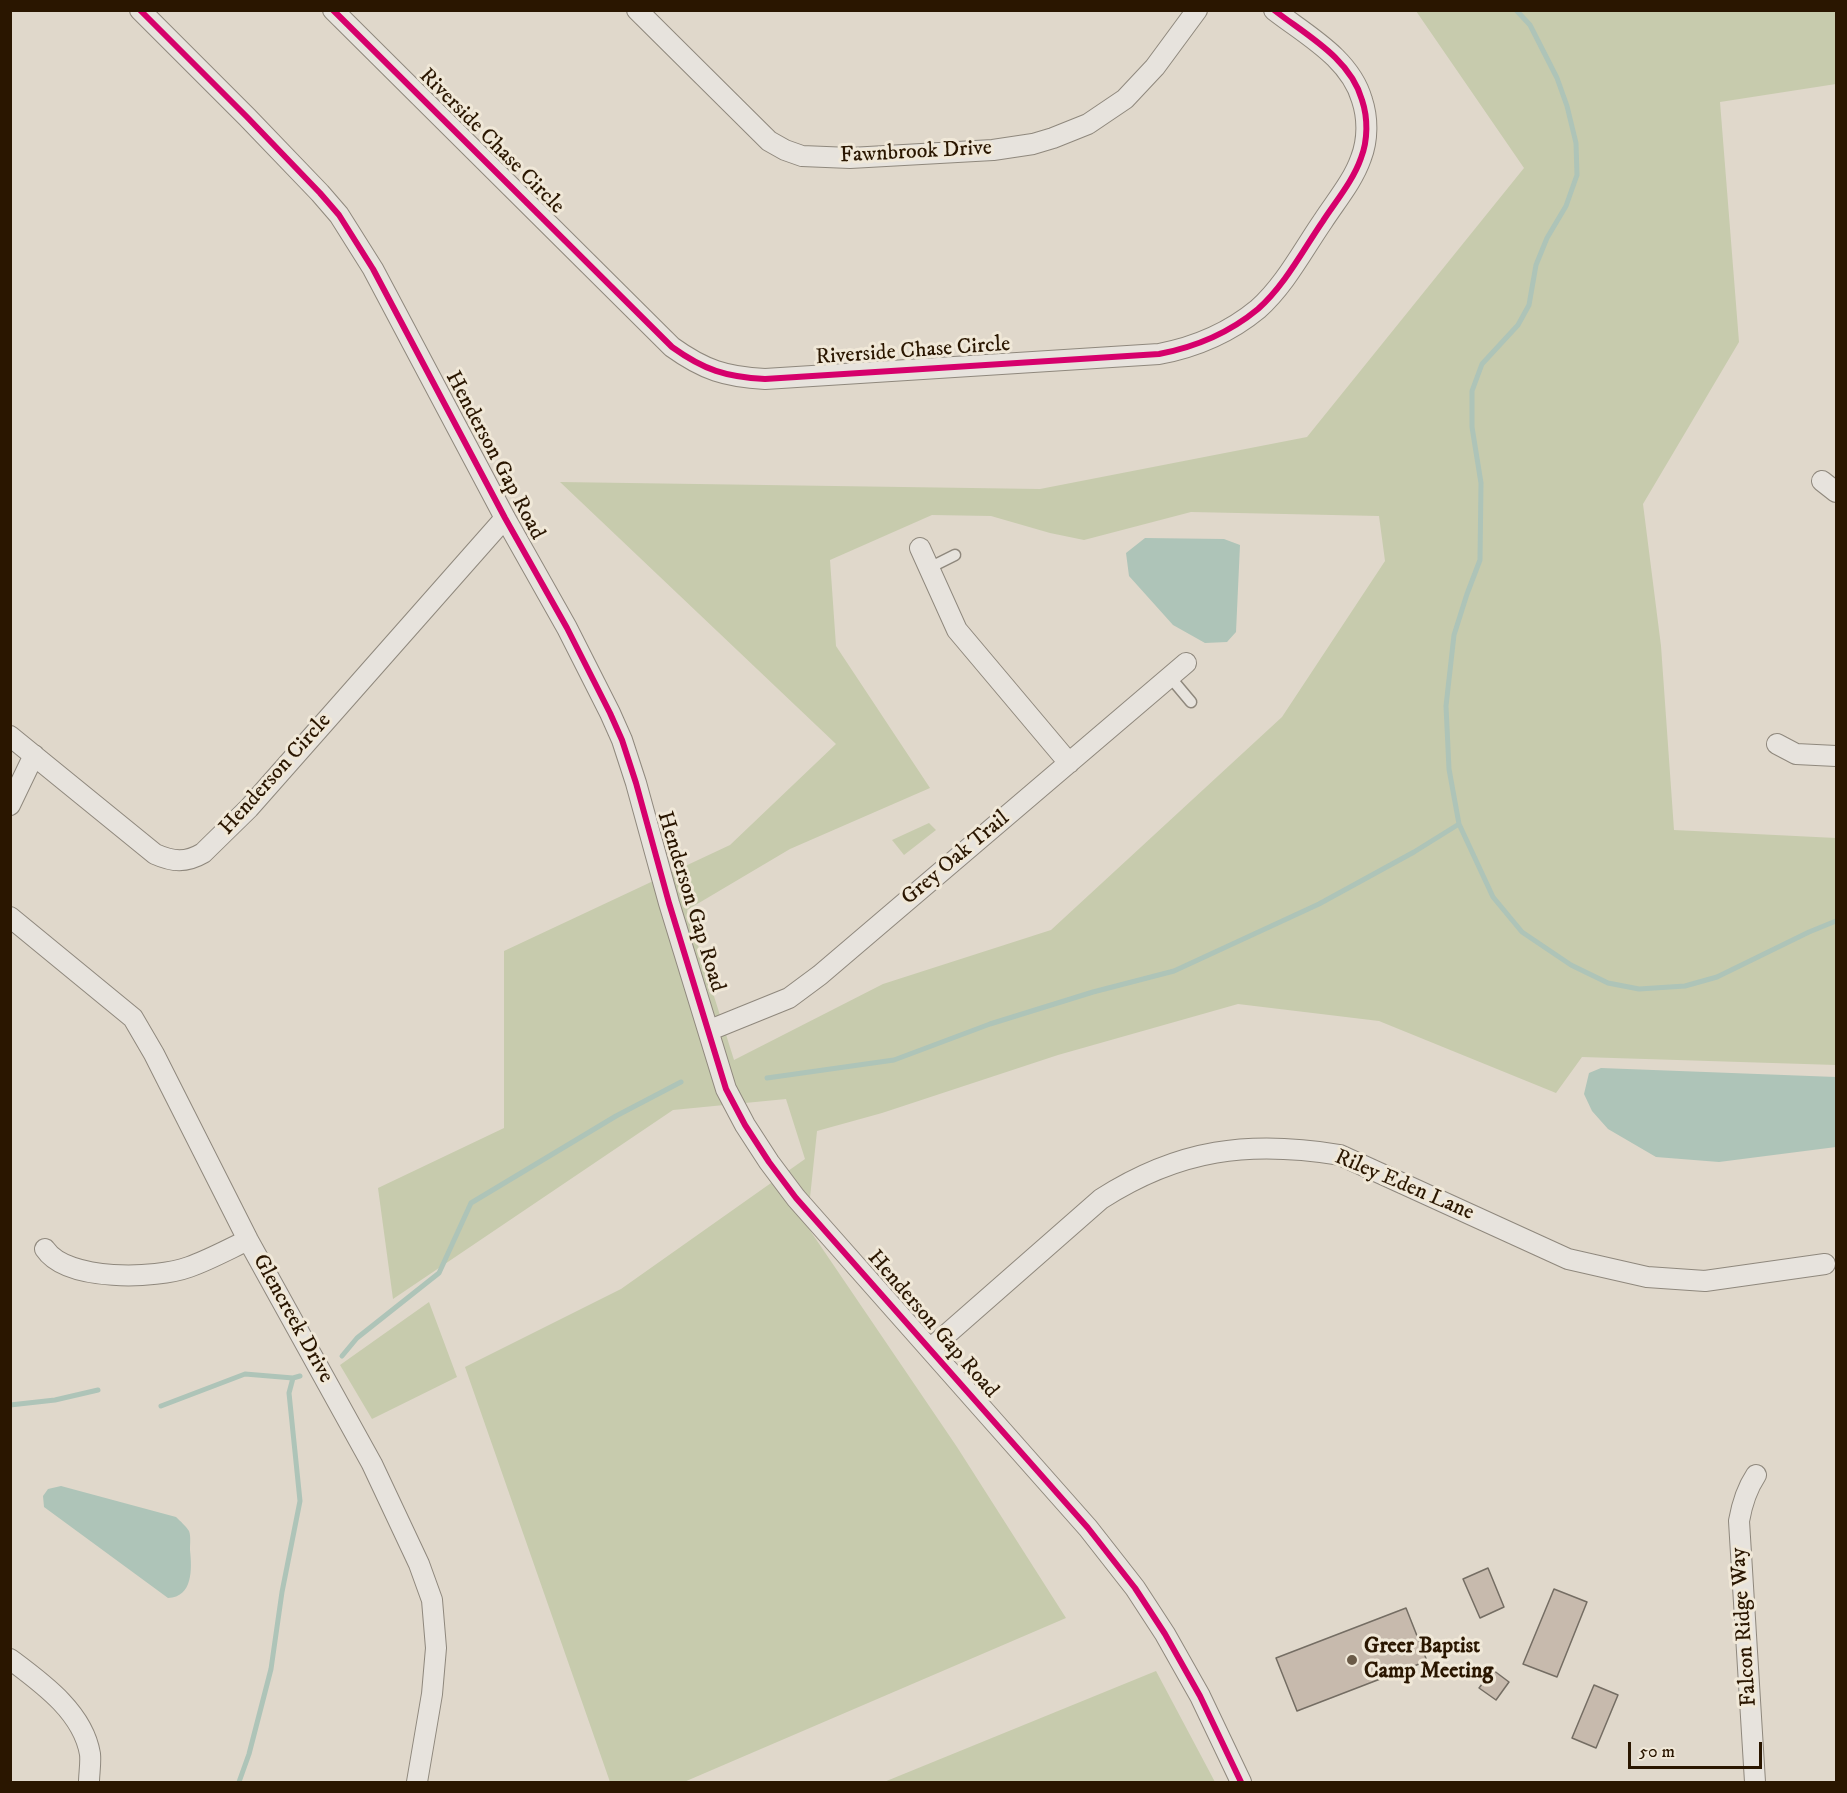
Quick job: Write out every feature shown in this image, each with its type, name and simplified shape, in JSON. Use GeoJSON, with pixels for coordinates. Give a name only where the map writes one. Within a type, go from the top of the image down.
{"type":"FeatureCollection","features":[{"type":"Feature","properties":{"kind":"street","name":"Henderson Gap Road"},"geometry":{"type":"LineString","coordinates":[[140,10],[321,193],[339,215],[374,269],[505,518],[567,628],[622,740],[726,1089],[745,1125],[769,1162],[796,1197],[1088,1528],[1135,1588],[1165,1634],[1200,1696],[1241,1782]]}},
{"type":"Feature","properties":{"kind":"street","name":"Riverside Chase Circle"},"geometry":{"type":"LineString","coordinates":[[333,10],[672,347],[693,362],[719,373],[740,378],[765,379],[1159,354],[1184,349],[1231,328],[1257,309],[1284,279],[1353,176],[1362,157],[1366,133],[1363,102],[1349,72],[1331,53],[1274,10]]}},
{"type":"Feature","properties":{"kind":"street","name":"Fawnbrook Drive"},"geometry":{"type":"LineString","coordinates":[[637,10],[769,141],[802,156],[850,158],[993,150],[1033,144],[1072,132],[1107,113],[1139,86],[1197,10]]}},
{"type":"Feature","properties":{"kind":"street","name":"Henderson Circle"},"geometry":{"type":"LineString","coordinates":[[10,736],[155,854],[177,861],[196,857],[203,853],[249,808],[505,518]]}},
{"type":"Feature","properties":{"kind":"street"},"geometry":{"type":"LineString","coordinates":[[920,548],[957,630],[1069,763]]}},
{"type":"Feature","properties":{"kind":"street","name":"Grey Oak Trail"},"geometry":{"type":"LineString","coordinates":[[710,1030],[789,998],[820,975],[1186,663]]}},
{"type":"Feature","properties":{"kind":"street"},"geometry":{"type":"LineString","coordinates":[[1777,744],[1796,754],[1836,756]]}},
{"type":"Feature","properties":{"kind":"street"},"geometry":{"type":"LineString","coordinates":[[10,805],[34,755]]}},
{"type":"Feature","properties":{"kind":"street","name":"Glencreek Drive"},"geometry":{"type":"LineString","coordinates":[[10,917],[133,1018],[154,1054],[248,1240],[372,1464],[419,1564],[432,1600],[436,1648],[432,1694],[417,1782]]}},
{"type":"Feature","properties":{"kind":"street","name":"Riley Eden Lane"},"geometry":{"type":"LineString","coordinates":[[930,1349],[1101,1199],[1129,1181],[1163,1166],[1207,1153],[1258,1147],[1303,1148],[1340,1155],[1568,1259],[1647,1277],[1705,1281],[1825,1264]]}},
{"type":"Feature","properties":{"kind":"street"},"geometry":{"type":"LineString","coordinates":[[45,1249],[49,1256],[91,1273],[136,1276],[189,1267],[248,1240]]}},
{"type":"Feature","properties":{"kind":"street","name":"Falcon Ridge Way"},"geometry":{"type":"LineString","coordinates":[[1755,1782],[1739,1521],[1742,1501],[1756,1475]]}},
{"type":"Feature","properties":{"kind":"street"},"geometry":{"type":"LineString","coordinates":[[10,1659],[37,1679],[69,1710],[80,1725],[90,1755],[89,1782]]}},
{"type":"Feature","properties":{"kind":"lane"},"geometry":{"type":"LineString","coordinates":[[929,568],[955,555]]}},
{"type":"Feature","properties":{"kind":"lane"},"geometry":{"type":"LineString","coordinates":[[1170,677],[1191,702]]}},
{"type":"Feature","properties":{"kind":"shaded area"},"geometry":{"type":"Polygon","coordinates":[[[1416,11],[1836,11],[1836,84],[1720,102],[1739,342],[1643,504],[1661,646],[1674,830],[1836,838],[1836,1065],[1582,1057],[1556,1093],[1379,1021],[1238,1004],[1058,1055],[882,1113],[817,1131],[807,1226],[957,1447],[1066,1618],[684,1782],[610,1782],[465,1367],[621,1289],[805,1159],[786,1099],[673,1110],[393,1299],[378,1188],[504,1128],[504,951],[730,845],[836,744],[560,482],[1040,489],[1307,437],[1524,168],[1416,11]],[[1191,512],[1084,540],[991,516],[932,515],[830,560],[836,646],[930,788],[790,849],[687,910],[734,1060],[883,984],[1051,930],[1282,717],[1385,561],[1379,516],[1191,512]]]}},
{"type":"Feature","properties":{"kind":"shaded area"},"geometry":{"type":"Polygon","coordinates":[[[1145,538],[1224,539],[1240,545],[1236,632],[1227,642],[1205,643],[1173,625],[1129,576],[1126,553],[1145,538]]]}},
{"type":"Feature","properties":{"kind":"shaded area"},"geometry":{"type":"Polygon","coordinates":[[[929,823],[936,830],[904,855],[892,840],[929,823]]]}},
{"type":"Feature","properties":{"kind":"shaded area"},"geometry":{"type":"Polygon","coordinates":[[[1601,1068],[1836,1077],[1836,1147],[1719,1162],[1656,1157],[1608,1129],[1592,1111],[1584,1094],[1589,1073],[1601,1068]]]}},
{"type":"Feature","properties":{"kind":"shaded area"},"geometry":{"type":"Polygon","coordinates":[[[429,1302],[457,1377],[372,1419],[340,1365],[429,1302]]]}},
{"type":"Feature","properties":{"kind":"shaded area"},"geometry":{"type":"Polygon","coordinates":[[[61,1486],[176,1517],[188,1529],[190,1535],[191,1573],[182,1593],[168,1598],[44,1507],[43,1496],[48,1489],[61,1486]]]}},
{"type":"Feature","properties":{"kind":"shaded area"},"geometry":{"type":"Polygon","coordinates":[[[1156,1671],[1215,1782],[884,1782],[1156,1671]]]}},
{"type":"Feature","properties":{"kind":"building"},"geometry":{"type":"Polygon","coordinates":[[[1488,1568],[1504,1607],[1480,1618],[1463,1579],[1488,1568]]]}},
{"type":"Feature","properties":{"kind":"building"},"geometry":{"type":"Polygon","coordinates":[[[1554,1589],[1587,1602],[1557,1677],[1523,1664],[1554,1589]]]}},
{"type":"Feature","properties":{"kind":"building","name":"Greer Baptist Camp Meeting"},"geometry":{"type":"Polygon","coordinates":[[[1406,1608],[1427,1661],[1297,1711],[1276,1658],[1406,1608]]]}},
{"type":"Feature","properties":{"kind":"building"},"geometry":{"type":"Polygon","coordinates":[[[1493,1670],[1509,1682],[1496,1700],[1479,1688],[1493,1670]]]}},
{"type":"Feature","properties":{"kind":"building"},"geometry":{"type":"Polygon","coordinates":[[[1594,1685],[1618,1695],[1596,1748],[1572,1738],[1594,1685]]]}},
{"type":"Feature","properties":{"kind":"waterway"},"geometry":{"type":"LineString","coordinates":[[1516,10],[1530,25],[1557,78],[1576,143],[1577,175],[1566,206],[1547,238],[1536,265],[1529,305],[1518,325],[1482,364],[1472,391],[1472,427],[1481,483],[1480,560],[1454,635],[1446,706],[1449,769],[1459,824],[1493,897],[1522,932],[1571,965],[1608,983],[1639,989],[1685,986],[1717,977],[1836,921]]}},
{"type":"Feature","properties":{"kind":"waterway"},"geometry":{"type":"LineString","coordinates":[[767,1078],[894,1060],[990,1024],[1093,992],[1174,971],[1319,904],[1414,852],[1459,824]]}},
{"type":"Feature","properties":{"kind":"waterway"},"geometry":{"type":"LineString","coordinates":[[342,1356],[357,1338],[439,1273],[471,1203],[616,1116],[681,1082]]}},
{"type":"Feature","properties":{"kind":"waterway"},"geometry":{"type":"LineString","coordinates":[[161,1406],[245,1374],[293,1378],[300,1376]]}},
{"type":"Feature","properties":{"kind":"waterway"},"geometry":{"type":"LineString","coordinates":[[239,1782],[249,1754],[271,1669],[282,1592],[300,1501],[289,1393],[293,1378]]}},
{"type":"Feature","properties":{"kind":"waterway"},"geometry":{"type":"LineString","coordinates":[[10,1405],[55,1400],[98,1390]]}},
{"type":"Feature","properties":{"kind":"cycle path"},"geometry":{"type":"LineString","coordinates":[[140,10],[320,193],[339,215],[373,269],[505,518],[567,628],[622,740],[726,1089],[745,1125],[796,1198],[1088,1528],[1135,1588],[1165,1634],[1200,1696],[1241,1782]]}},
{"type":"Feature","properties":{"kind":"cycle path"},"geometry":{"type":"LineString","coordinates":[[333,10],[672,347],[716,371],[765,379],[1159,354],[1212,338],[1247,318],[1268,300],[1285,278],[1344,191],[1358,166],[1366,136],[1364,107],[1356,85],[1348,72],[1313,38],[1274,10]]}},
{"type":"Feature","properties":{"kind":"place","name":"Greer Baptist Camp Meeting"},"geometry":{"type":"Point","coordinates":[1352,1660]}}]}
